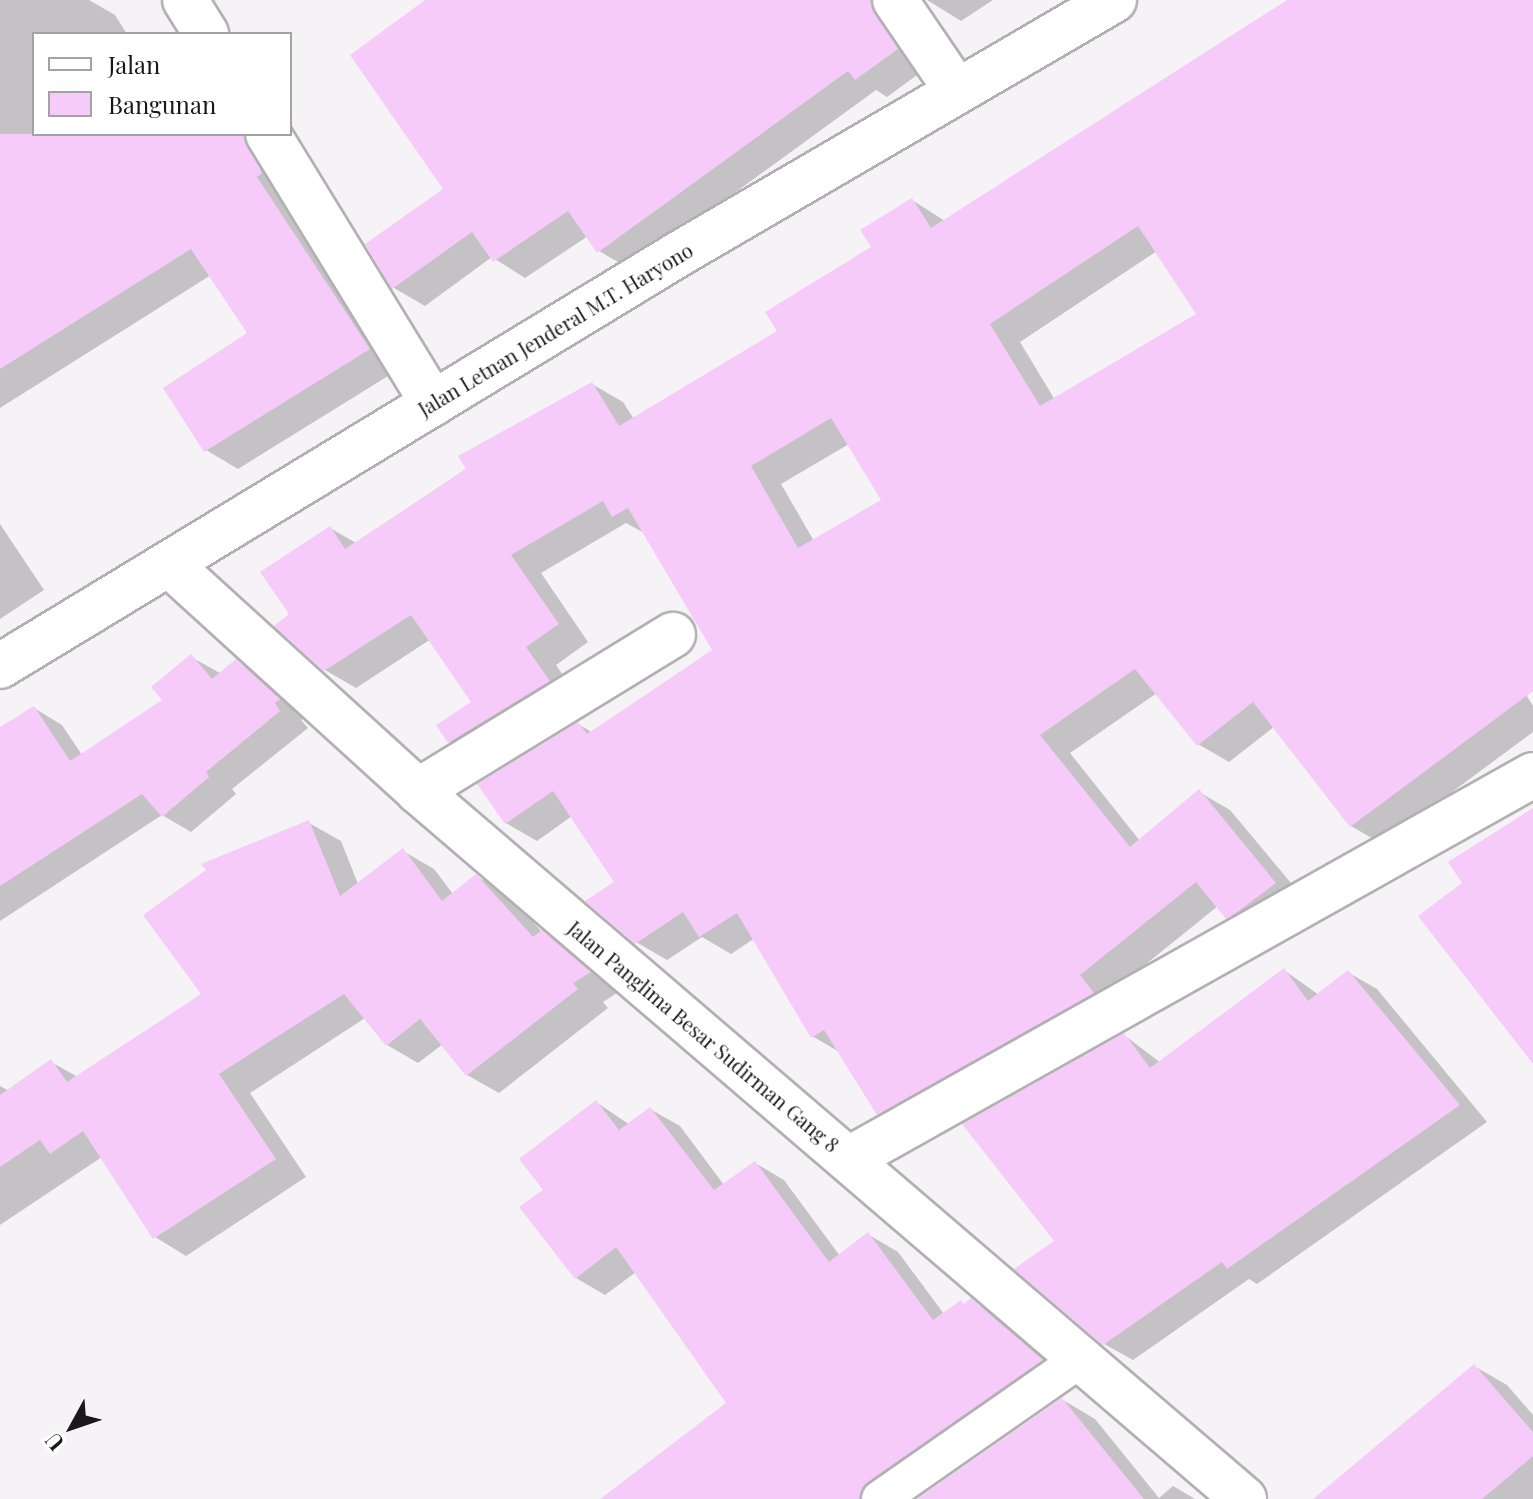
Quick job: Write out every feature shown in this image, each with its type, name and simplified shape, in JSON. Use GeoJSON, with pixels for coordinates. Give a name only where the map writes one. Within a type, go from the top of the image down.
{"type":"FeatureCollection","features":[{"type":"Feature","properties":{"kind":"street"},"geometry":{"type":"LineString","coordinates":[[185,0],[205,32]]}},
{"type":"Feature","properties":{"kind":"street"},"geometry":{"type":"LineString","coordinates":[[895,0],[957,91]]}},
{"type":"Feature","properties":{"kind":"street","name":"Jalan Letnan Jenderal M.T. Haryono"},"geometry":{"type":"LineString","coordinates":[[0,666],[433,403],[1114,0]]}},
{"type":"Feature","properties":{"kind":"street"},"geometry":{"type":"LineString","coordinates":[[269,136],[433,403]]}},
{"type":"Feature","properties":{"kind":"street","name":"Jalan Panglima Besar Sudirman Gang 8"},"geometry":{"type":"LineString","coordinates":[[170,565],[418,791],[1244,1499]]}},
{"type":"Feature","properties":{"kind":"street"},"geometry":{"type":"LineString","coordinates":[[418,791],[673,635]]}},
{"type":"Feature","properties":{"kind":"street"},"geometry":{"type":"LineString","coordinates":[[849,1159],[1533,775]]}},
{"type":"Feature","properties":{"kind":"lane"},"geometry":{"type":"LineString","coordinates":[[880,1499],[1081,1359]]}},
{"type":"Feature","properties":{"kind":"building"},"geometry":{"type":"Polygon","coordinates":[[[425,0],[870,0],[898,49],[855,80],[848,71],[597,253],[568,211],[493,262],[472,232],[392,289],[365,244],[443,189],[350,55],[425,0]]]}},
{"type":"Feature","properties":{"kind":"building"},"geometry":{"type":"Polygon","coordinates":[[[1287,0],[1533,0],[1533,691],[1350,827],[1253,702],[1197,746],[1135,669],[1040,735],[1130,847],[1199,789],[1276,883],[1226,919],[1196,882],[1080,975],[1094,993],[877,1115],[824,1030],[811,1038],[737,913],[699,937],[683,912],[635,944],[585,901],[614,882],[553,791],[505,824],[477,784],[578,722],[587,734],[712,650],[628,508],[612,517],[603,501],[511,555],[559,624],[526,647],[550,681],[448,743],[436,725],[471,702],[411,615],[324,671],[274,626],[289,614],[260,572],[330,526],[345,549],[466,469],[458,456],[592,382],[619,426],[777,331],[765,312],[871,247],[860,230],[912,198],[931,228],[1287,0]],[[1138,226],[990,324],[1040,406],[1196,314],[1138,226]],[[831,418],[751,466],[798,548],[881,500],[831,418]]]}},
{"type":"Feature","properties":{"kind":"building"},"geometry":{"type":"Polygon","coordinates":[[[0,134],[244,136],[262,173],[257,177],[370,349],[204,452],[163,388],[247,333],[191,249],[0,369],[0,134]]]}},
{"type":"Feature","properties":{"kind":"building"},"geometry":{"type":"Polygon","coordinates":[[[191,654],[212,679],[236,659],[280,699],[275,703],[280,711],[206,772],[209,777],[162,817],[142,794],[0,886],[0,727],[34,706],[70,761],[162,700],[151,687],[191,654]]]}},
{"type":"Feature","properties":{"kind":"building"},"geometry":{"type":"Polygon","coordinates":[[[1533,808],[1533,1064],[1418,916],[1462,883],[1448,862],[1533,808]]]}},
{"type":"Feature","properties":{"kind":"building"},"geometry":{"type":"Polygon","coordinates":[[[309,820],[340,896],[403,848],[442,901],[476,874],[533,937],[542,930],[591,972],[573,983],[578,989],[466,1076],[420,1019],[386,1046],[344,994],[219,1074],[276,1159],[153,1239],[83,1131],[50,1154],[40,1140],[0,1167],[0,1095],[51,1059],[67,1082],[201,994],[143,915],[206,870],[201,864],[309,820]]]}},
{"type":"Feature","properties":{"kind":"building"},"geometry":{"type":"Polygon","coordinates":[[[1284,968],[1308,1001],[1348,970],[1460,1105],[1227,1269],[1222,1262],[1103,1345],[1014,1269],[1054,1241],[962,1124],[1124,1033],[1150,1068],[1284,968]]]}},
{"type":"Feature","properties":{"kind":"building"},"geometry":{"type":"Polygon","coordinates":[[[596,1100],[619,1130],[650,1107],[714,1190],[755,1161],[829,1262],[868,1232],[933,1320],[961,1300],[964,1304],[971,1298],[1043,1360],[868,1482],[859,1499],[600,1499],[726,1403],[616,1247],[575,1279],[519,1207],[543,1190],[519,1159],[596,1100]]]}},
{"type":"Feature","properties":{"kind":"building"},"geometry":{"type":"Polygon","coordinates":[[[1474,1364],[1533,1432],[1533,1456],[1482,1499],[1313,1499],[1474,1364]]]}},
{"type":"Feature","properties":{"kind":"building"},"geometry":{"type":"Polygon","coordinates":[[[1062,1398],[1144,1499],[917,1499],[1062,1398]]]}}]}
